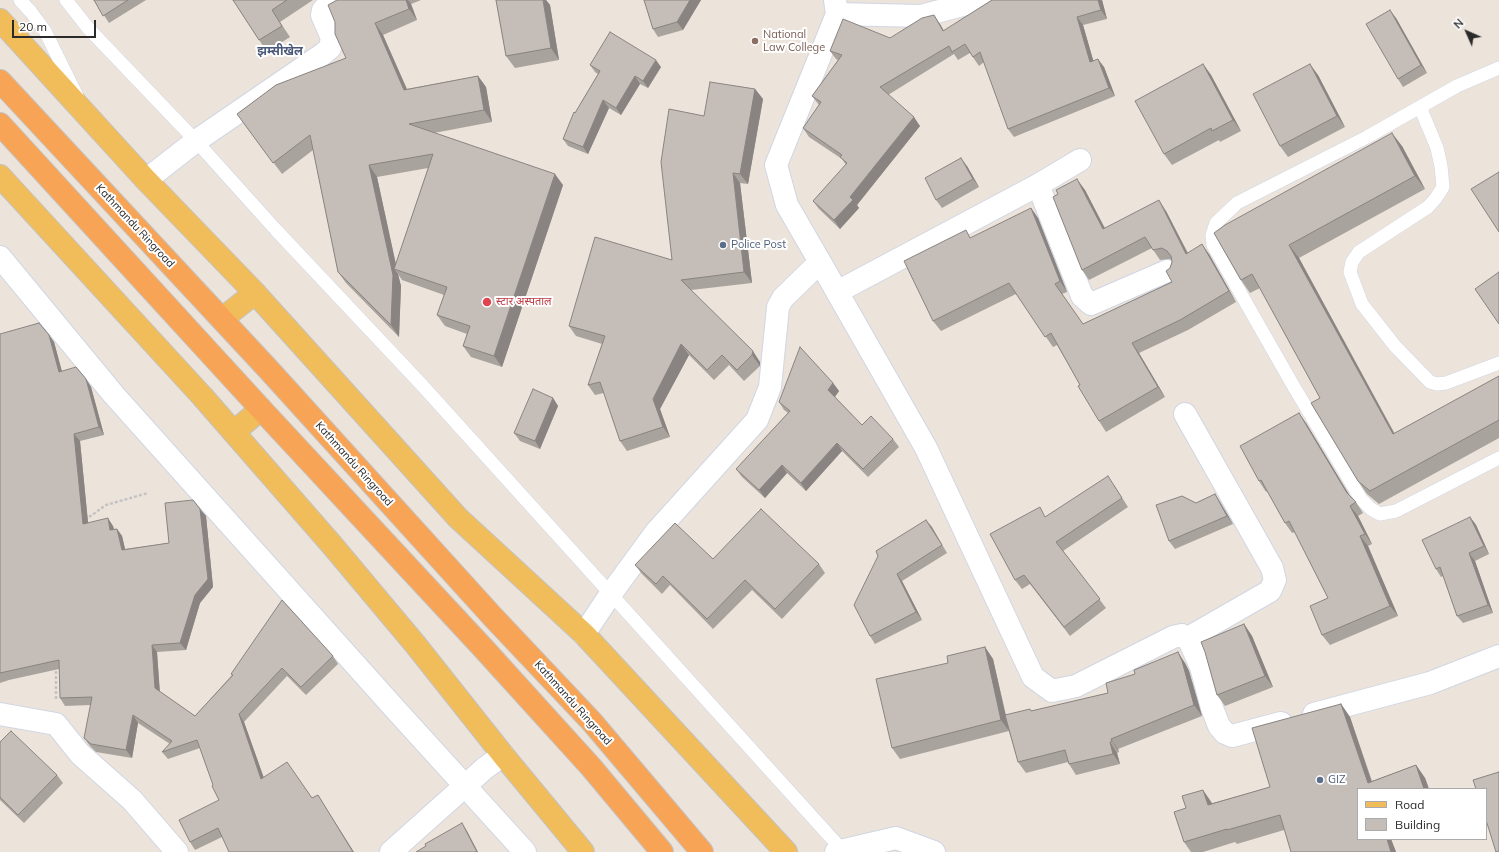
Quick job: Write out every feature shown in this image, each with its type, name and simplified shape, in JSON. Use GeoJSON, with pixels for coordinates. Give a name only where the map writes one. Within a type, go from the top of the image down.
{"type":"FeatureCollection","features":[{"type":"Feature","properties":{"kind":"highway","name":"Kathmandu Ringroad"},"geometry":{"type":"LineString","coordinates":[[0,81],[222,319],[492,616],[592,722],[702,852]]}},
{"type":"Feature","properties":{"kind":"highway"},"geometry":{"type":"LineString","coordinates":[[0,124],[261,409],[484,649],[591,767],[662,852]]}},
{"type":"Feature","properties":{"kind":"main road"},"geometry":{"type":"LineString","coordinates":[[0,20],[146,180],[255,293],[458,518],[584,634],[786,852]]}},
{"type":"Feature","properties":{"kind":"main road"},"geometry":{"type":"LineString","coordinates":[[0,176],[234,432],[332,545],[405,632],[583,852]]}},
{"type":"Feature","properties":{"kind":"main road"},"geometry":{"type":"LineString","coordinates":[[222,319],[255,293]]}},
{"type":"Feature","properties":{"kind":"main road"},"geometry":{"type":"LineString","coordinates":[[234,432],[261,409]]}},
{"type":"Feature","properties":{"kind":"street"},"geometry":{"type":"LineString","coordinates":[[146,180],[196,141],[317,59],[330,48],[332,38],[322,15],[322,10],[342,0]]}},
{"type":"Feature","properties":{"kind":"street"},"geometry":{"type":"LineString","coordinates":[[981,0],[921,16],[836,7],[776,165],[787,205],[926,448],[1033,677],[1052,691],[1076,686],[1173,637],[1182,635],[1188,638],[1201,667],[1212,708],[1219,726],[1224,733],[1232,736],[1430,683],[1499,656]]}},
{"type":"Feature","properties":{"kind":"street"},"geometry":{"type":"LineString","coordinates":[[837,292],[1038,185],[1080,160]]}},
{"type":"Feature","properties":{"kind":"street"},"geometry":{"type":"LineString","coordinates":[[1038,185],[1082,296],[1091,304],[1167,270]]}},
{"type":"Feature","properties":{"kind":"street"},"geometry":{"type":"LineString","coordinates":[[0,257],[114,396],[525,852]]}},
{"type":"Feature","properties":{"kind":"street"},"geometry":{"type":"LineString","coordinates":[[584,634],[610,595],[656,532],[757,420],[770,386],[778,306],[783,298],[820,262]]}},
{"type":"Feature","properties":{"kind":"street"},"geometry":{"type":"LineString","coordinates":[[1185,414],[1272,568],[1275,580],[1270,591],[1188,638]]}},
{"type":"Feature","properties":{"kind":"street"},"geometry":{"type":"LineString","coordinates":[[0,714],[56,724],[80,754],[132,800],[177,852]]}},
{"type":"Feature","properties":{"kind":"street"},"geometry":{"type":"LineString","coordinates":[[391,852],[485,768],[503,755]]}},
{"type":"Feature","properties":{"kind":"street"},"geometry":{"type":"LineString","coordinates":[[841,851],[896,838],[934,852]]}},
{"type":"Feature","properties":{"kind":"lane"},"geometry":{"type":"LineString","coordinates":[[20,0],[45,31],[84,112]]}},
{"type":"Feature","properties":{"kind":"lane"},"geometry":{"type":"LineString","coordinates":[[66,0],[88,28],[196,141],[276,230],[421,384],[841,851]]}},
{"type":"Feature","properties":{"kind":"lane"},"geometry":{"type":"LineString","coordinates":[[1499,68],[1457,86],[1367,137],[1237,203],[1216,223],[1212,235],[1213,245],[1294,387],[1361,499],[1371,509],[1380,514],[1396,511],[1499,458]]}},
{"type":"Feature","properties":{"kind":"lane"},"geometry":{"type":"LineString","coordinates":[[1420,107],[1437,148],[1441,166],[1443,187],[1428,207],[1359,252],[1352,262],[1350,272],[1362,304],[1395,346],[1430,382],[1437,384],[1446,383],[1499,363]]}},
{"type":"Feature","properties":{"kind":"path"},"geometry":{"type":"LineString","coordinates":[[84,520],[106,505],[148,493]]}},
{"type":"Feature","properties":{"kind":"path"},"geometry":{"type":"LineString","coordinates":[[56,660],[56,724]]}},
{"type":"Feature","properties":{"kind":"building"},"geometry":{"type":"Polygon","coordinates":[[[94,0],[128,0],[103,16],[94,0]]]}},
{"type":"Feature","properties":{"kind":"building"},"geometry":{"type":"Polygon","coordinates":[[[233,0],[287,0],[272,10],[282,26],[259,40],[233,0]]]}},
{"type":"Feature","properties":{"kind":"building"},"geometry":{"type":"Polygon","coordinates":[[[337,0],[406,0],[409,9],[375,23],[404,90],[478,76],[484,110],[409,124],[555,174],[494,356],[463,346],[470,326],[437,315],[447,287],[394,269],[433,154],[369,165],[393,275],[391,325],[338,272],[310,135],[273,163],[237,114],[276,85],[346,58],[335,34],[335,22],[328,5],[337,0]]]}},
{"type":"Feature","properties":{"kind":"building"},"geometry":{"type":"Polygon","coordinates":[[[496,0],[543,0],[551,48],[506,56],[496,0]]]}},
{"type":"Feature","properties":{"kind":"building"},"geometry":{"type":"Polygon","coordinates":[[[644,0],[690,0],[677,22],[653,29],[644,0]]]}},
{"type":"Feature","properties":{"kind":"building"},"geometry":{"type":"Polygon","coordinates":[[[992,0],[1098,0],[1101,10],[1077,17],[1090,62],[1098,59],[1109,88],[1008,129],[980,52],[973,57],[965,44],[952,52],[949,46],[880,87],[914,117],[850,197],[853,200],[834,220],[813,201],[847,163],[840,157],[842,155],[803,128],[821,102],[812,96],[842,55],[830,51],[843,19],[890,38],[922,18],[934,15],[943,31],[992,0]]]}},
{"type":"Feature","properties":{"kind":"building"},"geometry":{"type":"Polygon","coordinates":[[[1390,10],[1421,65],[1398,79],[1366,24],[1390,10]]]}},
{"type":"Feature","properties":{"kind":"building"},"geometry":{"type":"Polygon","coordinates":[[[610,32],[656,60],[643,81],[635,76],[616,108],[603,100],[583,147],[563,139],[574,112],[575,113],[600,71],[590,65],[610,32]]]}},
{"type":"Feature","properties":{"kind":"building"},"geometry":{"type":"Polygon","coordinates":[[[1203,64],[1233,120],[1212,131],[1211,128],[1164,154],[1135,101],[1203,64]]]}},
{"type":"Feature","properties":{"kind":"building"},"geometry":{"type":"Polygon","coordinates":[[[1310,64],[1337,116],[1280,146],[1253,94],[1310,64]]]}},
{"type":"Feature","properties":{"kind":"building"},"geometry":{"type":"Polygon","coordinates":[[[710,82],[755,89],[740,174],[733,173],[744,272],[681,280],[753,351],[752,355],[737,370],[722,355],[707,370],[681,344],[653,399],[663,427],[620,441],[600,382],[588,385],[605,336],[569,326],[595,237],[672,260],[661,162],[669,109],[704,116],[710,82]]]}},
{"type":"Feature","properties":{"kind":"building"},"geometry":{"type":"Polygon","coordinates":[[[1392,133],[1415,176],[1289,245],[1393,434],[1499,376],[1499,420],[1370,491],[1358,481],[1311,403],[1320,398],[1252,274],[1241,280],[1214,233],[1225,225],[1392,133]]]}},
{"type":"Feature","properties":{"kind":"building"},"geometry":{"type":"Polygon","coordinates":[[[961,158],[973,179],[936,200],[925,178],[961,158]]]}},
{"type":"Feature","properties":{"kind":"building"},"geometry":{"type":"Polygon","coordinates":[[[1499,172],[1499,232],[1471,189],[1499,172]]]}},
{"type":"Feature","properties":{"kind":"building"},"geometry":{"type":"Polygon","coordinates":[[[1077,179],[1103,229],[1159,200],[1186,254],[1202,244],[1229,291],[1180,320],[1132,343],[1158,387],[1099,421],[1078,386],[1080,385],[1051,333],[1045,337],[1009,283],[933,321],[904,261],[966,230],[970,238],[1031,208],[1060,281],[1055,284],[1083,324],[1172,282],[1166,271],[1170,268],[1172,262],[1171,256],[1162,248],[1153,250],[1145,237],[1082,270],[1053,197],[1058,194],[1056,190],[1077,179]]]}},
{"type":"Feature","properties":{"kind":"building"},"geometry":{"type":"Polygon","coordinates":[[[1499,272],[1499,324],[1475,289],[1499,272]]]}},
{"type":"Feature","properties":{"kind":"building"},"geometry":{"type":"Polygon","coordinates":[[[39,323],[49,335],[59,372],[76,367],[86,379],[99,427],[74,434],[83,524],[108,518],[110,530],[117,529],[122,550],[169,543],[165,503],[193,500],[200,509],[208,579],[195,595],[180,643],[152,645],[155,688],[195,716],[233,675],[231,674],[282,600],[333,656],[301,687],[282,668],[239,714],[261,779],[287,762],[312,798],[318,795],[353,852],[229,852],[218,828],[190,842],[179,820],[219,800],[212,786],[213,785],[197,740],[162,752],[172,741],[133,715],[126,750],[91,744],[84,738],[92,697],[60,698],[59,660],[0,673],[0,334],[39,323]]]}},
{"type":"Feature","properties":{"kind":"building"},"geometry":{"type":"Polygon","coordinates":[[[800,347],[833,383],[828,390],[862,425],[871,416],[893,439],[863,469],[837,443],[801,483],[782,465],[759,490],[736,469],[790,411],[779,402],[800,347]]]}},
{"type":"Feature","properties":{"kind":"building"},"geometry":{"type":"Polygon","coordinates":[[[533,389],[553,398],[535,441],[514,433],[533,389]]]}},
{"type":"Feature","properties":{"kind":"building"},"geometry":{"type":"Polygon","coordinates":[[[1299,413],[1347,493],[1356,502],[1350,506],[1365,534],[1360,536],[1390,606],[1322,635],[1310,606],[1328,598],[1289,521],[1285,523],[1261,480],[1259,481],[1240,446],[1299,413]]]}},
{"type":"Feature","properties":{"kind":"building"},"geometry":{"type":"Polygon","coordinates":[[[1108,476],[1122,498],[1056,542],[1100,599],[1064,627],[1024,575],[1015,580],[990,534],[1040,507],[1045,517],[1108,476]]]}},
{"type":"Feature","properties":{"kind":"building"},"geometry":{"type":"Polygon","coordinates":[[[1215,494],[1227,516],[1169,541],[1156,505],[1182,496],[1196,503],[1215,494]]]}},
{"type":"Feature","properties":{"kind":"building"},"geometry":{"type":"Polygon","coordinates":[[[761,509],[819,564],[775,609],[745,580],[707,619],[663,576],[656,584],[635,565],[675,523],[713,559],[761,509]]]}},
{"type":"Feature","properties":{"kind":"building"},"geometry":{"type":"Polygon","coordinates":[[[1470,517],[1484,546],[1469,553],[1488,605],[1457,616],[1440,567],[1436,569],[1422,540],[1470,517]]]}},
{"type":"Feature","properties":{"kind":"building"},"geometry":{"type":"Polygon","coordinates":[[[926,520],[942,545],[897,574],[916,612],[870,636],[854,605],[878,556],[876,551],[926,520]]]}},
{"type":"Feature","properties":{"kind":"building"},"geometry":{"type":"Polygon","coordinates":[[[1244,624],[1265,676],[1217,695],[1201,642],[1244,624]]]}},
{"type":"Feature","properties":{"kind":"building"},"geometry":{"type":"Polygon","coordinates":[[[985,647],[1001,720],[892,748],[876,679],[948,663],[947,656],[985,647]]]}},
{"type":"Feature","properties":{"kind":"building"},"geometry":{"type":"Polygon","coordinates":[[[1178,652],[1182,661],[1194,705],[1111,739],[1112,741],[1110,742],[1113,754],[1069,764],[1065,750],[1018,762],[1005,715],[1030,709],[1031,711],[1108,693],[1106,683],[1135,674],[1134,670],[1178,652]]]}},
{"type":"Feature","properties":{"kind":"building"},"geometry":{"type":"Polygon","coordinates":[[[1341,704],[1368,783],[1416,765],[1424,788],[1357,788],[1357,840],[1387,840],[1391,852],[1291,852],[1280,815],[1184,842],[1174,812],[1186,808],[1182,796],[1203,790],[1208,805],[1270,787],[1252,728],[1341,704]]]}},
{"type":"Feature","properties":{"kind":"building"},"geometry":{"type":"Polygon","coordinates":[[[11,731],[57,775],[18,815],[0,797],[0,742],[11,731]]]}},
{"type":"Feature","properties":{"kind":"building"},"geometry":{"type":"Polygon","coordinates":[[[1499,772],[1499,851],[1496,852],[1487,823],[1487,788],[1476,788],[1473,780],[1499,772]]]}},
{"type":"Feature","properties":{"kind":"building"},"geometry":{"type":"Polygon","coordinates":[[[462,823],[477,852],[416,852],[426,846],[425,844],[462,823]]]}},
{"type":"Feature","properties":{"kind":"place","name":"National Law College"},"geometry":{"type":"Point","coordinates":[755,41]}},
{"type":"Feature","properties":{"kind":"place","name":"Police Post"},"geometry":{"type":"Point","coordinates":[723,245]}},
{"type":"Feature","properties":{"kind":"place","name":"स्टार अस्पताल"},"geometry":{"type":"Point","coordinates":[487,302]}},
{"type":"Feature","properties":{"kind":"place","name":"GIZ"},"geometry":{"type":"Point","coordinates":[1320,780]}},
{"type":"Feature","properties":{"kind":"district","name":"झम्सीखेल"},"geometry":{"type":"Point","coordinates":[280,51]}}]}
